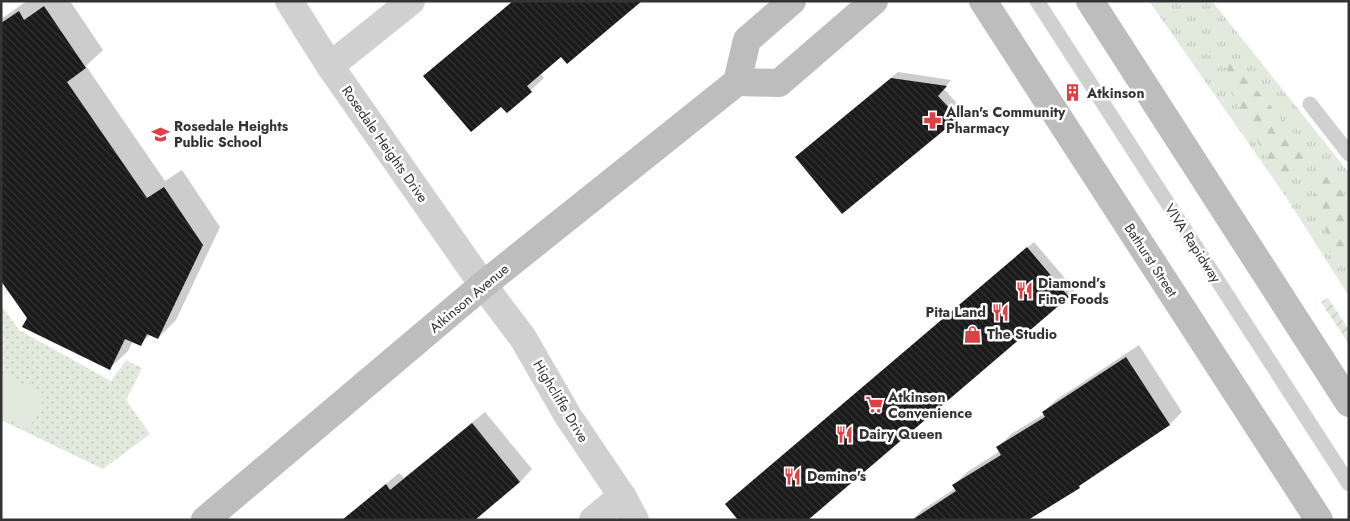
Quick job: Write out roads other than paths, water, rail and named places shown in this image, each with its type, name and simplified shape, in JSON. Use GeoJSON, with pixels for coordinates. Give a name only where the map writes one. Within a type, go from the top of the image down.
{"type":"FeatureCollection","features":[{"type":"Feature","properties":{"kind":"main road"},"geometry":{"type":"LineString","coordinates":[[792,1],[747,40],[737,82],[779,83],[874,1]]}},
{"type":"Feature","properties":{"kind":"main road","name":"Bathurst Street"},"geometry":{"type":"LineString","coordinates":[[983,1],[1319,520]]}},
{"type":"Feature","properties":{"kind":"main road"},"geometry":{"type":"LineString","coordinates":[[1090,1],[1349,403]]}},
{"type":"Feature","properties":{"kind":"main road","name":"Atkinson Avenue"},"geometry":{"type":"LineString","coordinates":[[205,520],[483,285],[737,82]]}},
{"type":"Feature","properties":{"kind":"street","name":"Rosedale Heights Drive"},"geometry":{"type":"LineString","coordinates":[[289,1],[330,66],[483,285]]}},
{"type":"Feature","properties":{"kind":"street"},"geometry":{"type":"LineString","coordinates":[[330,66],[411,1]]}},
{"type":"Feature","properties":{"kind":"street","name":"Highcliffe Drive"},"geometry":{"type":"LineString","coordinates":[[483,285],[523,338],[568,416],[622,496],[635,520]]}},
{"type":"Feature","properties":{"kind":"street"},"geometry":{"type":"LineString","coordinates":[[592,520],[622,496]]}},
{"type":"Feature","properties":{"kind":"lane","name":"VIVA Rapidway"},"geometry":{"type":"LineString","coordinates":[[1037,1],[1349,484]]}},
{"type":"Feature","properties":{"kind":"lane"},"geometry":{"type":"LineString","coordinates":[[1310,104],[1349,154]]}},
{"type":"Feature","properties":{"kind":"place","name":"Atkinson"},"geometry":{"type":"Point","coordinates":[1073,93]}},
{"type":"Feature","properties":{"kind":"place","name":"Allan's Community Pharmacy"},"geometry":{"type":"Point","coordinates":[932,120]}},
{"type":"Feature","properties":{"kind":"place","name":"Rosedale Heights Public School"},"geometry":{"type":"Point","coordinates":[160,134]}},
{"type":"Feature","properties":{"kind":"place","name":"Diamond’s Fine Foods"},"geometry":{"type":"Point","coordinates":[1024,291]}},
{"type":"Feature","properties":{"kind":"place","name":"Pita Land"},"geometry":{"type":"Point","coordinates":[1000,312]}},
{"type":"Feature","properties":{"kind":"place","name":"The Studio"},"geometry":{"type":"Point","coordinates":[973,334]}},
{"type":"Feature","properties":{"kind":"place","name":"Atkinson Convenience"},"geometry":{"type":"Point","coordinates":[874,405]}},
{"type":"Feature","properties":{"kind":"place","name":"Dairy Queen"},"geometry":{"type":"Point","coordinates":[845,434]}},
{"type":"Feature","properties":{"kind":"place","name":"Domino's"},"geometry":{"type":"Point","coordinates":[793,476]}}]}
